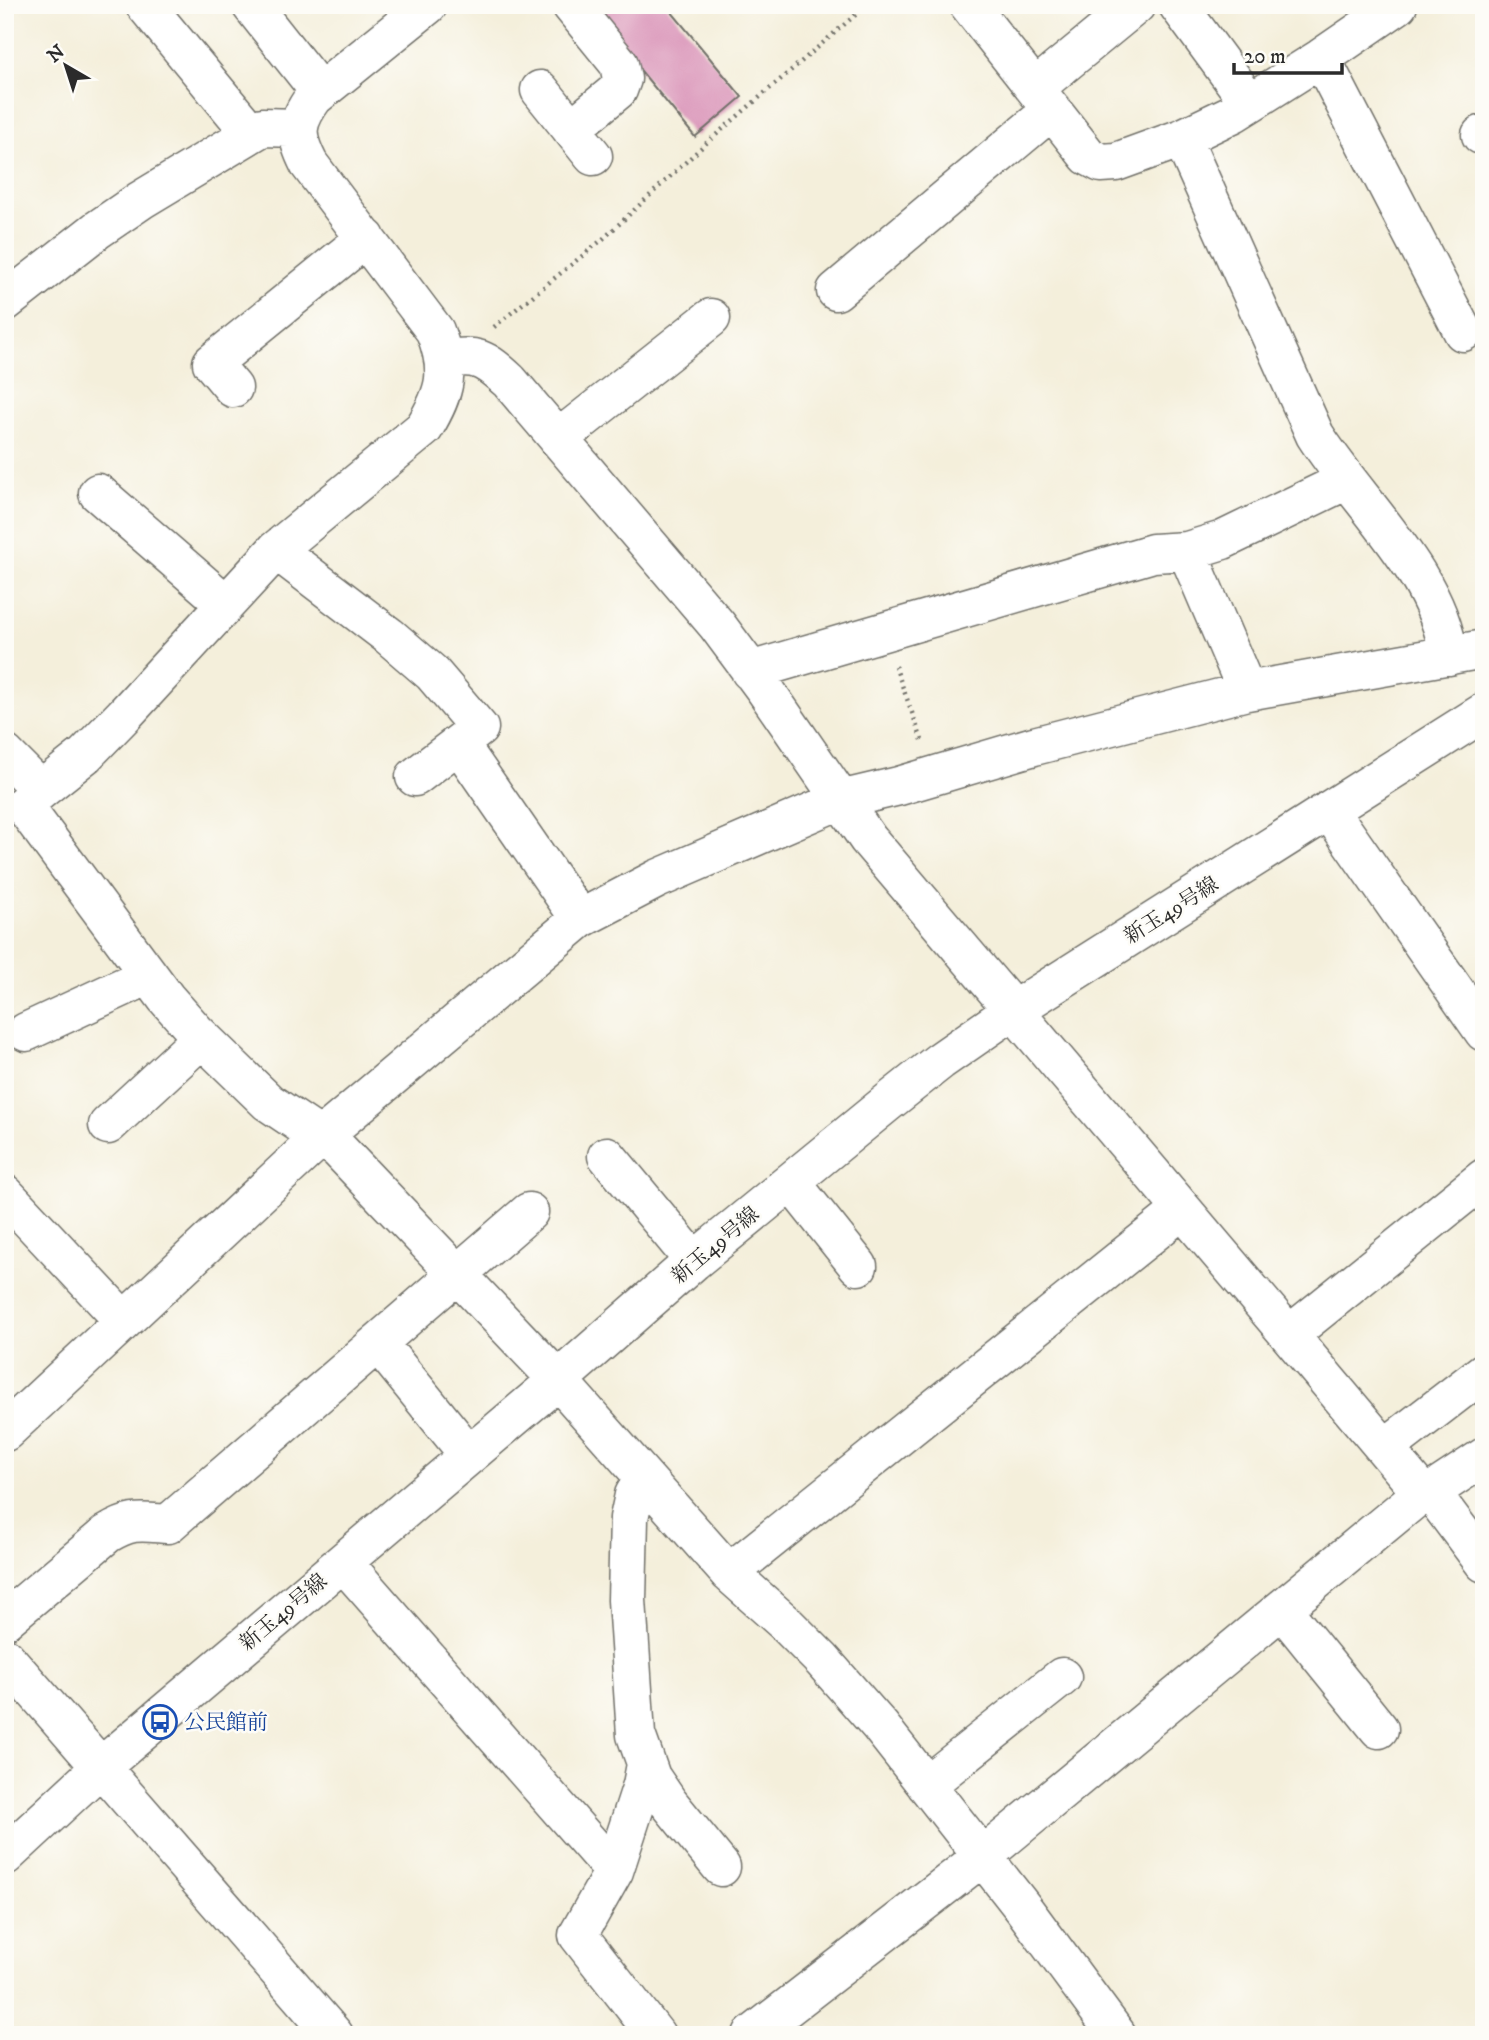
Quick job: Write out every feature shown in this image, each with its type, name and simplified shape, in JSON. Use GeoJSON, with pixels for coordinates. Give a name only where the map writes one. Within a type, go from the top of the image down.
{"type":"FeatureCollection","features":[{"type":"Feature","properties":{"kind":"street"},"geometry":{"type":"LineString","coordinates":[[145,5],[251,133]]}},
{"type":"Feature","properties":{"kind":"street"},"geometry":{"type":"LineString","coordinates":[[251,5],[320,92]]}},
{"type":"Feature","properties":{"kind":"street"},"geometry":{"type":"LineString","coordinates":[[428,5],[320,92],[302,113],[298,128],[300,147],[309,164],[435,331],[459,358],[484,361],[509,381],[716,625],[868,839],[1484,1563]]}},
{"type":"Feature","properties":{"kind":"street"},"geometry":{"type":"LineString","coordinates":[[540,90],[582,143],[618,90],[622,79],[619,64],[571,5]]}},
{"type":"Feature","properties":{"kind":"street"},"geometry":{"type":"LineString","coordinates":[[970,5],[1088,156],[1101,163],[1116,162],[1182,138],[1250,103],[1398,5]]}},
{"type":"Feature","properties":{"kind":"street"},"geometry":{"type":"LineString","coordinates":[[836,291],[1043,99],[1136,5]]}},
{"type":"Feature","properties":{"kind":"street"},"geometry":{"type":"LineString","coordinates":[[1178,5],[1250,103]]}},
{"type":"Feature","properties":{"kind":"street"},"geometry":{"type":"LineString","coordinates":[[1321,58],[1463,332]]}},
{"type":"Feature","properties":{"kind":"street"},"geometry":{"type":"LineString","coordinates":[[9,293],[141,200],[251,133],[262,127],[298,128]]}},
{"type":"Feature","properties":{"kind":"street"},"geometry":{"type":"LineString","coordinates":[[1182,138],[1310,425],[1332,462],[1403,555],[1426,591],[1445,634],[1466,653]]}},
{"type":"Feature","properties":{"kind":"street"},"geometry":{"type":"LineString","coordinates":[[233,388],[212,363],[366,238]]}},
{"type":"Feature","properties":{"kind":"street"},"geometry":{"type":"LineString","coordinates":[[558,439],[711,318]]}},
{"type":"Feature","properties":{"kind":"street"},"geometry":{"type":"LineString","coordinates":[[23,805],[85,755],[117,723],[276,550],[424,428],[439,403],[446,373],[459,358]]}},
{"type":"Feature","properties":{"kind":"street"},"geometry":{"type":"LineString","coordinates":[[750,671],[1153,553],[1187,551],[1223,540],[1347,480]]}},
{"type":"Feature","properties":{"kind":"street"},"geometry":{"type":"LineString","coordinates":[[98,493],[226,604]]}},
{"type":"Feature","properties":{"kind":"street"},"geometry":{"type":"LineString","coordinates":[[276,550],[389,636],[432,673],[479,728],[415,777]]}},
{"type":"Feature","properties":{"kind":"street"},"geometry":{"type":"LineString","coordinates":[[1187,551],[1247,691]]}},
{"type":"Feature","properties":{"kind":"street"},"geometry":{"type":"LineString","coordinates":[[5,1432],[322,1136],[580,919],[657,879],[840,800],[1247,691],[1466,653]]}},
{"type":"Feature","properties":{"kind":"street","name":"新玉49号線"},"geometry":{"type":"LineString","coordinates":[[5,1856],[102,1766],[558,1380],[694,1261],[940,1061],[1012,1011],[1484,712]]}},
{"type":"Feature","properties":{"kind":"street"},"geometry":{"type":"LineString","coordinates":[[459,744],[580,919]]}},
{"type":"Feature","properties":{"kind":"street"},"geometry":{"type":"LineString","coordinates":[[5,754],[23,805],[149,975],[202,1038],[268,1102],[338,1149],[558,1380],[729,1573],[822,1660],[880,1726],[1069,1968],[1117,2035]]}},
{"type":"Feature","properties":{"kind":"street"},"geometry":{"type":"LineString","coordinates":[[1329,810],[1484,1032]]}},
{"type":"Feature","properties":{"kind":"street"},"geometry":{"type":"LineString","coordinates":[[26,1032],[149,975]]}},
{"type":"Feature","properties":{"kind":"street"},"geometry":{"type":"LineString","coordinates":[[108,1125],[202,1038]]}},
{"type":"Feature","properties":{"kind":"street"},"geometry":{"type":"LineString","coordinates":[[607,1156],[694,1261]]}},
{"type":"Feature","properties":{"kind":"street"},"geometry":{"type":"LineString","coordinates":[[1289,1335],[1484,1178]]}},
{"type":"Feature","properties":{"kind":"street"},"geometry":{"type":"LineString","coordinates":[[790,1182],[858,1266]]}},
{"type":"Feature","properties":{"kind":"street"},"geometry":{"type":"LineString","coordinates":[[5,1194],[124,1321]]}},
{"type":"Feature","properties":{"kind":"street"},"geometry":{"type":"LineString","coordinates":[[729,1573],[1182,1210]]}},
{"type":"Feature","properties":{"kind":"street"},"geometry":{"type":"LineString","coordinates":[[5,1620],[114,1530],[134,1521],[168,1524],[529,1212]]}},
{"type":"Feature","properties":{"kind":"street"},"geometry":{"type":"LineString","coordinates":[[379,1343],[469,1455]]}},
{"type":"Feature","properties":{"kind":"street"},"geometry":{"type":"LineString","coordinates":[[1385,1448],[1484,1372]]}},
{"type":"Feature","properties":{"kind":"street"},"geometry":{"type":"LineString","coordinates":[[770,2029],[1282,1609],[1427,1493],[1484,1457]]}},
{"type":"Feature","properties":{"kind":"street"},"geometry":{"type":"LineString","coordinates":[[644,1477],[635,1495],[629,1518],[627,1600],[636,1735],[651,1777],[721,1867]]}},
{"type":"Feature","properties":{"kind":"street"},"geometry":{"type":"LineString","coordinates":[[343,1562],[614,1871]]}},
{"type":"Feature","properties":{"kind":"street"},"geometry":{"type":"LineString","coordinates":[[1282,1609],[1379,1729]]}},
{"type":"Feature","properties":{"kind":"street"},"geometry":{"type":"LineString","coordinates":[[5,1657],[334,2035]]}},
{"type":"Feature","properties":{"kind":"street"},"geometry":{"type":"LineString","coordinates":[[926,1785],[1062,1677]]}},
{"type":"Feature","properties":{"kind":"street"},"geometry":{"type":"LineString","coordinates":[[646,1764],[632,1819],[614,1871],[578,1935],[656,2035]]}},
{"type":"Feature","properties":{"kind":"path"},"geometry":{"type":"LineString","coordinates":[[459,358],[487,332],[603,239],[703,146],[867,5]]}},
{"type":"Feature","properties":{"kind":"path"},"geometry":{"type":"LineString","coordinates":[[882,632],[935,775]]}},
{"type":"Feature","properties":{"kind":"building"},"geometry":{"type":"Polygon","coordinates":[[[587,5],[666,5],[742,97],[695,137],[587,5]]]}},
{"type":"Feature","properties":{"kind":"place","name":"公民館前"},"geometry":{"type":"Point","coordinates":[160,1722]}}]}
